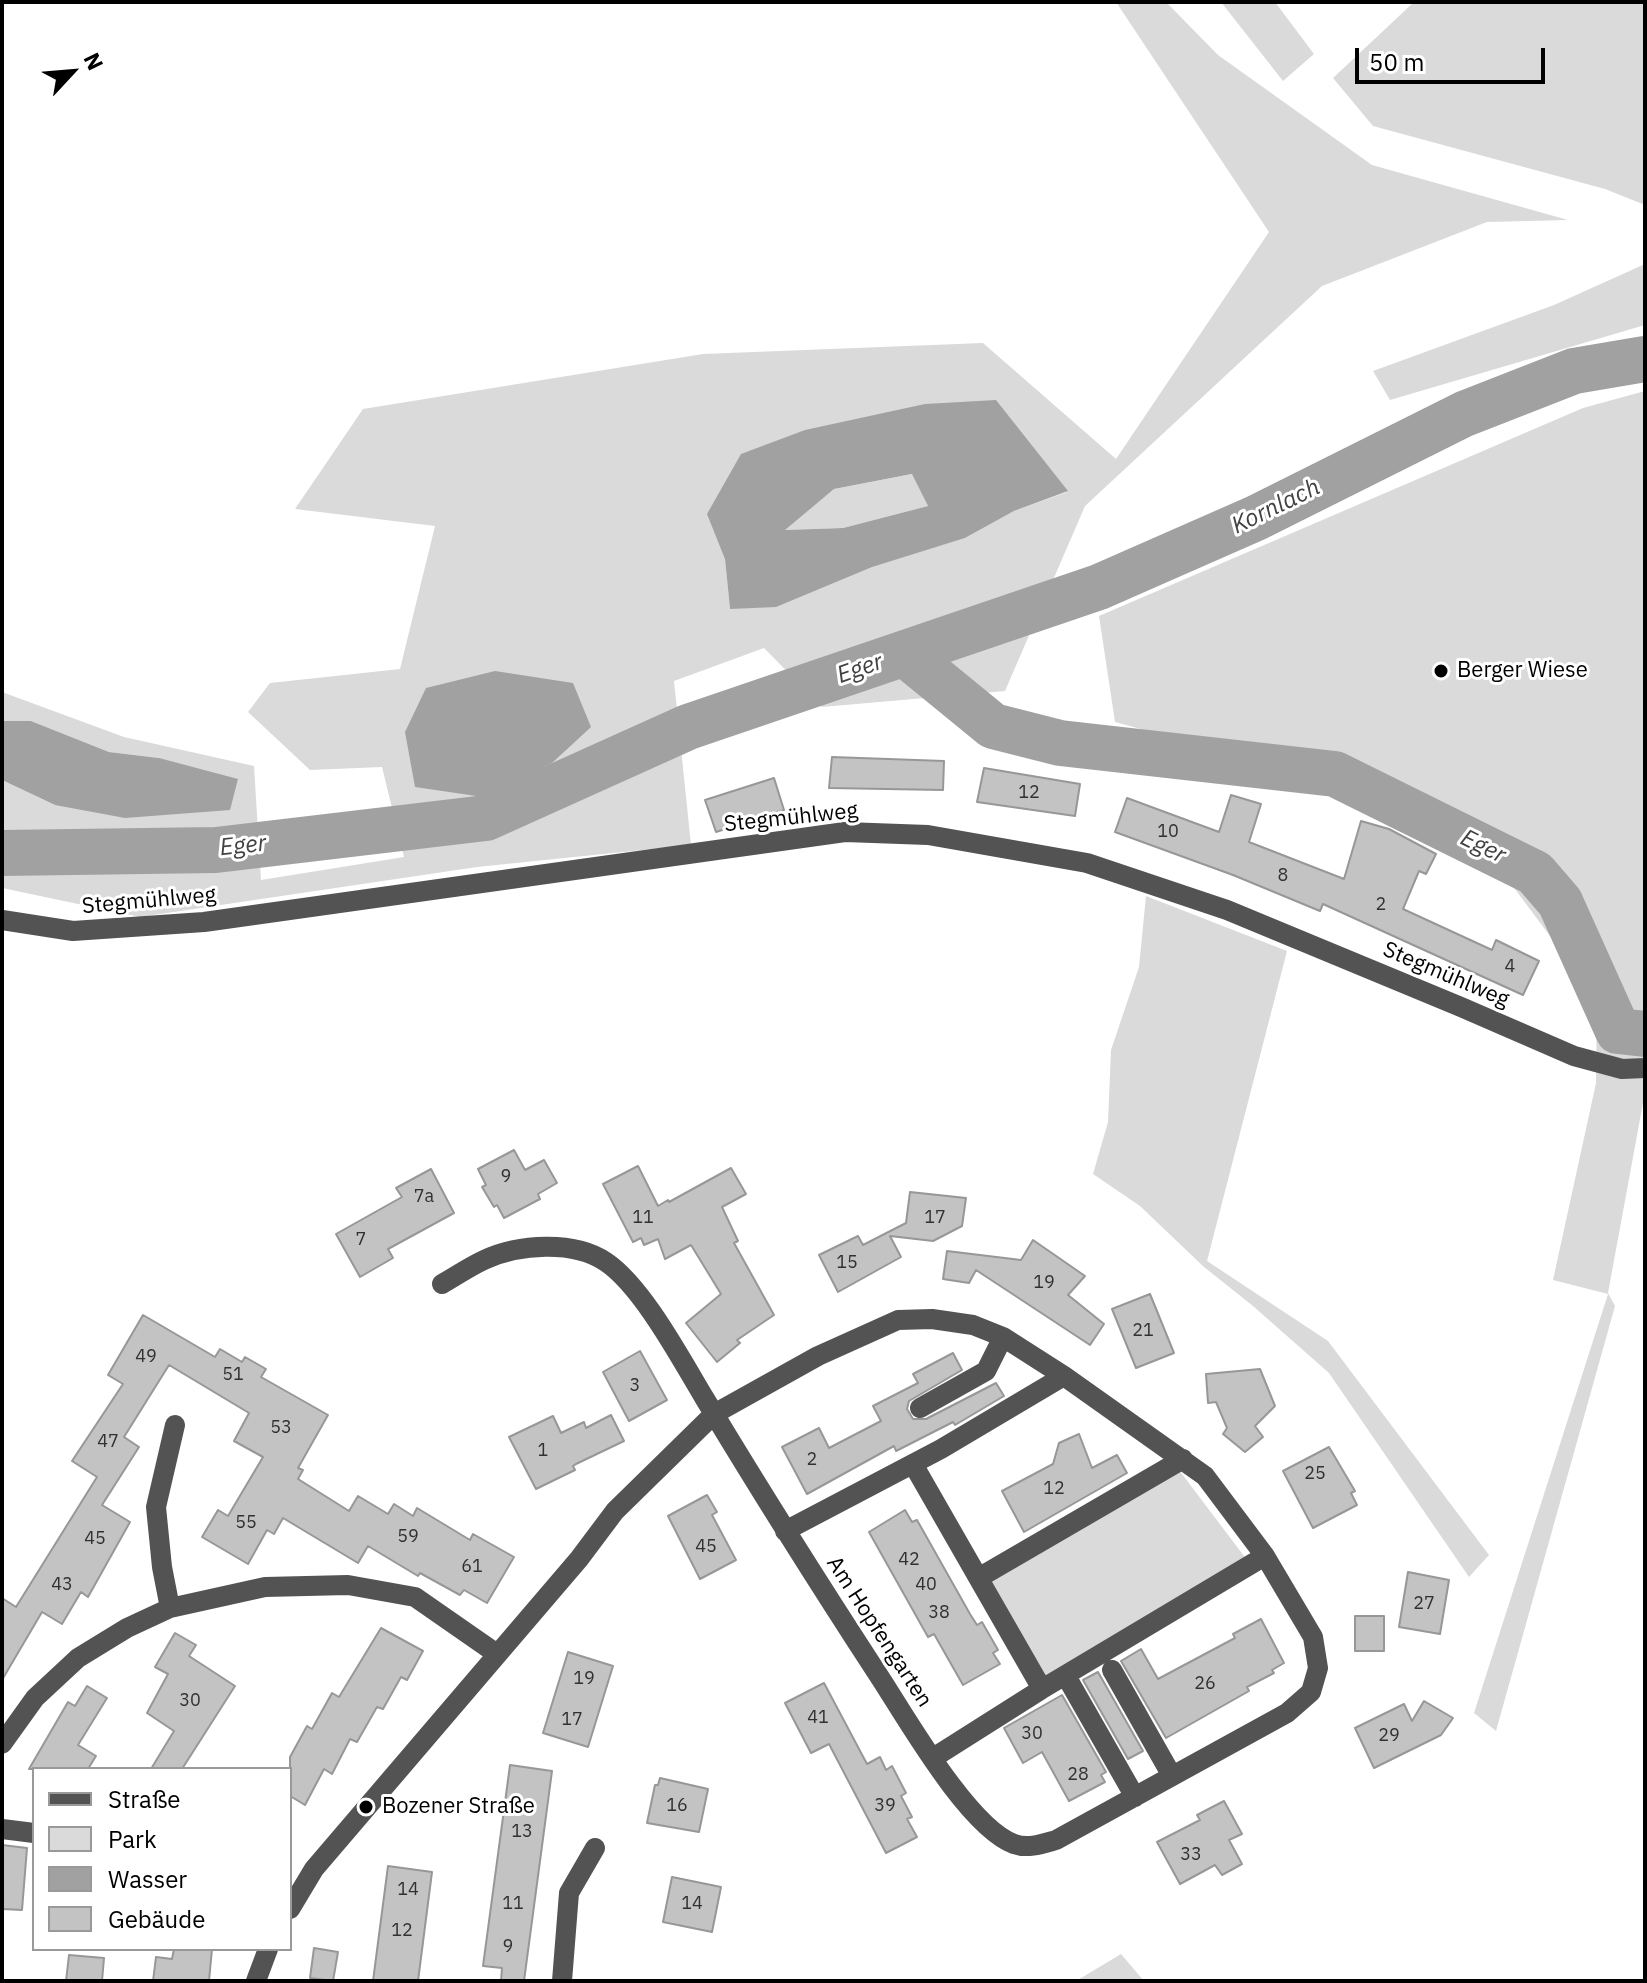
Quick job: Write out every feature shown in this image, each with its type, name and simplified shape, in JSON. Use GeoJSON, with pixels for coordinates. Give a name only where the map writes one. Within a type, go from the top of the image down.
{"type":"FeatureCollection","features":[{"type":"Feature","properties":{"kind":"street","name":"Stegmühlweg"},"geometry":{"type":"LineString","coordinates":[[2,920],[73,931],[204,922],[845,832],[928,835],[1087,863],[1227,910],[1574,1056],[1622,1069],[1645,1068]]}},
{"type":"Feature","properties":{"kind":"street","name":"Am Hopfengarten"},"geometry":{"type":"LineString","coordinates":[[442,1284],[486,1259],[541,1246],[575,1248],[606,1262],[632,1287],[662,1328],[714,1414],[785,1531],[933,1758],[973,1810],[992,1830],[1014,1844],[1032,1846],[1056,1840],[1287,1713],[1311,1692],[1318,1668],[1313,1637],[1265,1556],[1205,1476],[1064,1376],[1003,1337],[973,1325],[932,1319],[898,1320],[818,1356],[714,1414],[615,1511],[579,1559],[497,1654]]}},
{"type":"Feature","properties":{"kind":"street"},"geometry":{"type":"LineString","coordinates":[[920,1408],[986,1371],[1003,1337]]}},
{"type":"Feature","properties":{"kind":"street"},"geometry":{"type":"LineString","coordinates":[[785,1531],[913,1464],[1064,1376]]}},
{"type":"Feature","properties":{"kind":"street"},"geometry":{"type":"LineString","coordinates":[[170,1608],[156,1507],[175,1425]]}},
{"type":"Feature","properties":{"kind":"street"},"geometry":{"type":"LineString","coordinates":[[980,1577],[1183,1459]]}},
{"type":"Feature","properties":{"kind":"street"},"geometry":{"type":"LineString","coordinates":[[913,1464],[1042,1689]]}},
{"type":"Feature","properties":{"kind":"street"},"geometry":{"type":"LineString","coordinates":[[933,1758],[1265,1556]]}},
{"type":"Feature","properties":{"kind":"street"},"geometry":{"type":"LineString","coordinates":[[2,1744],[35,1698],[78,1658],[127,1628],[170,1608],[265,1587],[348,1585],[415,1597],[497,1654],[314,1869],[292,1906]]}},
{"type":"Feature","properties":{"kind":"street"},"geometry":{"type":"LineString","coordinates":[[1112,1670],[1172,1776]]}},
{"type":"Feature","properties":{"kind":"street"},"geometry":{"type":"LineString","coordinates":[[1066,1676],[1135,1797]]}},
{"type":"Feature","properties":{"kind":"street"},"geometry":{"type":"LineString","coordinates":[[2,1829],[32,1833]]}},
{"type":"Feature","properties":{"kind":"street"},"geometry":{"type":"LineString","coordinates":[[562,1981],[569,1893],[595,1848]]}},
{"type":"Feature","properties":{"kind":"street"},"geometry":{"type":"LineString","coordinates":[[256,1981],[267,1951]]}},
{"type":"Feature","properties":{"kind":"green space"},"geometry":{"type":"Polygon","coordinates":[[[1116,2],[1166,2],[1218,55],[1372,165],[1568,220],[1487,222],[1322,286],[1085,506],[1005,691],[822,707],[764,648],[674,681],[691,845],[477,867],[140,917],[2,888],[2,780],[55,805],[159,758],[109,752],[31,721],[2,721],[2,692],[124,737],[254,766],[261,880],[404,857],[382,767],[310,770],[248,712],[270,683],[400,669],[435,526],[295,509],[363,409],[703,354],[983,343],[1116,459],[1269,232],[1116,2]],[[925,404],[725,559],[730,609],[965,538],[1014,511],[1067,492],[1052,473],[925,404]]]}},
{"type":"Feature","properties":{"kind":"green space"},"geometry":{"type":"Polygon","coordinates":[[[1221,2],[1275,2],[1314,54],[1283,81],[1221,2]]]}},
{"type":"Feature","properties":{"kind":"green space"},"geometry":{"type":"Polygon","coordinates":[[[1414,2],[1645,2],[1645,205],[1605,189],[1373,126],[1333,78],[1414,2]]]}},
{"type":"Feature","properties":{"kind":"green space"},"geometry":{"type":"Polygon","coordinates":[[[1645,264],[1645,325],[1390,400],[1373,371],[1554,305],[1645,264]]]}},
{"type":"Feature","properties":{"kind":"green space"},"geometry":{"type":"Polygon","coordinates":[[[1645,391],[1645,1092],[1608,1293],[1615,1306],[1496,1731],[1474,1713],[1608,1294],[1553,1280],[1596,1083],[1597,999],[1494,861],[1333,781],[1115,722],[1099,616],[1583,408],[1645,391]]]}},
{"type":"Feature","properties":{"kind":"green space"},"geometry":{"type":"Polygon","coordinates":[[[913,474],[928,506],[843,528],[784,530],[834,489],[913,474]]]}},
{"type":"Feature","properties":{"kind":"green space"},"geometry":{"type":"Polygon","coordinates":[[[1146,896],[1287,951],[1207,1261],[1328,1341],[1489,1555],[1469,1577],[1329,1373],[1204,1267],[1140,1206],[1093,1174],[1108,1122],[1111,1050],[1139,967],[1146,896]]]}},
{"type":"Feature","properties":{"kind":"green space"},"geometry":{"type":"Polygon","coordinates":[[[1179,1470],[1247,1560],[1043,1678],[989,1583],[1179,1470]]]}},
{"type":"Feature","properties":{"kind":"green space"},"geometry":{"type":"Polygon","coordinates":[[[1121,1954],[1144,1981],[1076,1981],[1121,1954]]]}},
{"type":"Feature","properties":{"kind":"water"},"geometry":{"type":"Polygon","coordinates":[[[996,400],[1068,491],[1014,511],[965,538],[872,567],[776,607],[730,609],[725,559],[707,514],[741,454],[805,430],[925,404],[996,400]],[[912,474],[834,489],[785,530],[843,528],[928,506],[912,474]]]}},
{"type":"Feature","properties":{"kind":"water"},"geometry":{"type":"Polygon","coordinates":[[[495,671],[573,683],[591,727],[552,763],[483,797],[415,787],[405,732],[426,688],[495,671]]]}},
{"type":"Feature","properties":{"kind":"water"},"geometry":{"type":"Polygon","coordinates":[[[2,721],[31,721],[109,752],[159,758],[238,779],[230,810],[125,818],[55,805],[2,780],[2,721]]]}},
{"type":"Feature","properties":{"kind":"building"},"geometry":{"type":"Polygon","coordinates":[[[832,757],[944,761],[943,790],[829,788],[832,757]]]}},
{"type":"Feature","properties":{"kind":"building"},"geometry":{"type":"Polygon","coordinates":[[[984,768],[1080,784],[1075,816],[977,802],[984,768]]]}},
{"type":"Feature","properties":{"kind":"building"},"geometry":{"type":"Polygon","coordinates":[[[774,778],[784,810],[716,832],[705,800],[774,778]]]}},
{"type":"Feature","properties":{"kind":"building"},"geometry":{"type":"Polygon","coordinates":[[[1231,795],[1261,804],[1249,842],[1344,879],[1361,821],[1389,829],[1436,854],[1426,874],[1419,871],[1403,909],[1492,950],[1496,940],[1539,961],[1523,995],[1323,904],[1320,911],[1115,832],[1127,798],[1219,832],[1231,795]]]}},
{"type":"Feature","properties":{"kind":"building"},"geometry":{"type":"Polygon","coordinates":[[[514,1150],[525,1170],[544,1160],[557,1183],[538,1194],[540,1199],[504,1218],[482,1187],[486,1185],[478,1169],[514,1150]]]}},
{"type":"Feature","properties":{"kind":"building"},"geometry":{"type":"Polygon","coordinates":[[[638,1166],[658,1206],[731,1168],[746,1194],[722,1207],[738,1241],[734,1243],[774,1315],[737,1340],[740,1343],[717,1362],[686,1323],[721,1294],[691,1245],[665,1259],[658,1239],[644,1245],[641,1238],[633,1242],[603,1184],[638,1166]]]}},
{"type":"Feature","properties":{"kind":"building"},"geometry":{"type":"Polygon","coordinates":[[[431,1169],[454,1213],[388,1249],[393,1258],[360,1277],[336,1234],[402,1197],[396,1188],[431,1169]]]}},
{"type":"Feature","properties":{"kind":"building"},"geometry":{"type":"Polygon","coordinates":[[[910,1192],[966,1198],[962,1226],[933,1241],[890,1236],[901,1257],[838,1292],[819,1255],[858,1236],[863,1245],[906,1223],[910,1192]]]}},
{"type":"Feature","properties":{"kind":"building"},"geometry":{"type":"Polygon","coordinates":[[[1033,1240],[1085,1276],[1068,1295],[1104,1324],[1090,1345],[976,1270],[969,1283],[943,1279],[947,1251],[1021,1260],[1033,1240]]]}},
{"type":"Feature","properties":{"kind":"building"},"geometry":{"type":"Polygon","coordinates":[[[1150,1294],[1174,1353],[1136,1368],[1112,1309],[1150,1294]]]}},
{"type":"Feature","properties":{"kind":"building"},"geometry":{"type":"Polygon","coordinates":[[[143,1315],[215,1357],[220,1349],[242,1362],[245,1357],[266,1369],[261,1377],[328,1415],[298,1468],[303,1470],[298,1479],[349,1511],[358,1496],[388,1514],[394,1504],[413,1516],[417,1508],[470,1540],[473,1534],[514,1557],[487,1603],[464,1590],[460,1595],[420,1573],[418,1576],[368,1546],[358,1563],[283,1518],[274,1534],[267,1530],[248,1564],[202,1537],[218,1510],[228,1516],[263,1457],[234,1441],[249,1413],[169,1365],[124,1437],[139,1447],[102,1505],[130,1522],[88,1597],[81,1592],[62,1624],[42,1612],[2,1680],[2,1598],[16,1607],[97,1477],[72,1461],[123,1384],[108,1375],[143,1315]]]}},
{"type":"Feature","properties":{"kind":"building"},"geometry":{"type":"Polygon","coordinates":[[[640,1351],[667,1400],[629,1421],[603,1372],[640,1351]]]}},
{"type":"Feature","properties":{"kind":"building"},"geometry":{"type":"Polygon","coordinates":[[[953,1353],[962,1370],[909,1401],[907,1409],[913,1419],[926,1419],[996,1383],[1004,1396],[955,1425],[953,1422],[896,1451],[894,1446],[807,1494],[782,1447],[819,1428],[829,1448],[881,1421],[873,1406],[918,1383],[913,1374],[953,1353]]]}},
{"type":"Feature","properties":{"kind":"building"},"geometry":{"type":"Polygon","coordinates":[[[1260,1369],[1275,1406],[1255,1426],[1263,1437],[1245,1452],[1223,1434],[1227,1428],[1216,1402],[1208,1403],[1206,1374],[1260,1369]]]}},
{"type":"Feature","properties":{"kind":"building"},"geometry":{"type":"Polygon","coordinates":[[[611,1415],[624,1441],[576,1464],[573,1466],[575,1470],[536,1489],[509,1437],[553,1416],[561,1433],[584,1422],[586,1428],[611,1415]]]}},
{"type":"Feature","properties":{"kind":"building"},"geometry":{"type":"Polygon","coordinates":[[[1079,1434],[1092,1468],[1117,1455],[1127,1473],[1024,1532],[1002,1491],[1053,1464],[1059,1443],[1079,1434]]]}},
{"type":"Feature","properties":{"kind":"building"},"geometry":{"type":"Polygon","coordinates":[[[1329,1447],[1355,1491],[1351,1493],[1357,1505],[1313,1528],[1283,1471],[1329,1447]]]}},
{"type":"Feature","properties":{"kind":"building"},"geometry":{"type":"Polygon","coordinates":[[[707,1495],[717,1512],[712,1515],[736,1560],[700,1579],[668,1516],[707,1495]]]}},
{"type":"Feature","properties":{"kind":"building"},"geometry":{"type":"Polygon","coordinates":[[[905,1510],[912,1522],[917,1520],[970,1614],[977,1625],[982,1622],[998,1650],[993,1653],[1000,1664],[963,1685],[934,1634],[928,1637],[869,1532],[905,1510]]]}},
{"type":"Feature","properties":{"kind":"building"},"geometry":{"type":"Polygon","coordinates":[[[1408,1572],[1449,1580],[1440,1634],[1399,1627],[1408,1572]]]}},
{"type":"Feature","properties":{"kind":"building"},"geometry":{"type":"Polygon","coordinates":[[[1355,1616],[1384,1616],[1384,1651],[1355,1651],[1355,1616]]]}},
{"type":"Feature","properties":{"kind":"building"},"geometry":{"type":"Polygon","coordinates":[[[1261,1619],[1284,1663],[1272,1670],[1274,1673],[1247,1687],[1249,1691],[1166,1738],[1121,1661],[1141,1649],[1158,1679],[1235,1638],[1233,1634],[1261,1619]]]}},
{"type":"Feature","properties":{"kind":"building"},"geometry":{"type":"Polygon","coordinates":[[[381,1628],[423,1651],[407,1680],[401,1677],[383,1709],[377,1707],[357,1742],[350,1739],[332,1774],[324,1769],[305,1805],[292,1797],[290,1757],[307,1726],[312,1729],[332,1693],[339,1697],[381,1628]]]}},
{"type":"Feature","properties":{"kind":"building"},"geometry":{"type":"Polygon","coordinates":[[[175,1633],[196,1645],[189,1656],[235,1686],[183,1767],[152,1767],[174,1731],[147,1713],[168,1674],[155,1667],[175,1633]]]}},
{"type":"Feature","properties":{"kind":"building"},"geometry":{"type":"Polygon","coordinates":[[[568,1652],[613,1666],[588,1747],[543,1733],[568,1652]]]}},
{"type":"Feature","properties":{"kind":"building"},"geometry":{"type":"Polygon","coordinates":[[[1098,1672],[1143,1751],[1128,1759],[1083,1680],[1098,1672]]]}},
{"type":"Feature","properties":{"kind":"building"},"geometry":{"type":"Polygon","coordinates":[[[824,1683],[867,1764],[880,1757],[886,1770],[892,1766],[906,1793],[901,1796],[912,1817],[907,1819],[917,1837],[886,1853],[829,1744],[811,1753],[785,1703],[824,1683]]]}},
{"type":"Feature","properties":{"kind":"building"},"geometry":{"type":"Polygon","coordinates":[[[87,1686],[107,1698],[78,1745],[96,1756],[89,1767],[29,1769],[68,1702],[75,1706],[87,1686]]]}},
{"type":"Feature","properties":{"kind":"building"},"geometry":{"type":"Polygon","coordinates":[[[1062,1695],[1106,1772],[1101,1775],[1105,1782],[1069,1801],[1042,1752],[1023,1763],[1004,1728],[1062,1695]]]}},
{"type":"Feature","properties":{"kind":"building"},"geometry":{"type":"Polygon","coordinates":[[[1424,1701],[1453,1718],[1441,1735],[1374,1768],[1355,1728],[1404,1704],[1412,1721],[1424,1701]]]}},
{"type":"Feature","properties":{"kind":"building"},"geometry":{"type":"Polygon","coordinates":[[[510,1765],[552,1771],[524,1981],[501,1981],[502,1968],[483,1966],[510,1765]]]}},
{"type":"Feature","properties":{"kind":"building"},"geometry":{"type":"Polygon","coordinates":[[[660,1778],[708,1789],[699,1832],[647,1823],[655,1785],[658,1785],[660,1778]]]}},
{"type":"Feature","properties":{"kind":"building"},"geometry":{"type":"Polygon","coordinates":[[[1224,1801],[1242,1834],[1229,1840],[1242,1864],[1222,1875],[1215,1865],[1180,1884],[1157,1842],[1200,1820],[1197,1815],[1224,1801]]]}},
{"type":"Feature","properties":{"kind":"building"},"geometry":{"type":"Polygon","coordinates":[[[2,1845],[27,1848],[22,1910],[2,1909],[2,1845]]]}},
{"type":"Feature","properties":{"kind":"building"},"geometry":{"type":"Polygon","coordinates":[[[388,1866],[432,1872],[418,1981],[373,1981],[388,1866]]]}},
{"type":"Feature","properties":{"kind":"building"},"geometry":{"type":"Polygon","coordinates":[[[672,1877],[721,1887],[712,1932],[663,1922],[672,1877]]]}},
{"type":"Feature","properties":{"kind":"building"},"geometry":{"type":"Polygon","coordinates":[[[314,1948],[338,1952],[333,1981],[310,1978],[314,1948]]]}},
{"type":"Feature","properties":{"kind":"building"},"geometry":{"type":"Polygon","coordinates":[[[174,1951],[212,1951],[209,1981],[153,1981],[156,1957],[172,1959],[174,1951]]]}},
{"type":"Feature","properties":{"kind":"building"},"geometry":{"type":"Polygon","coordinates":[[[69,1955],[104,1958],[102,1981],[66,1981],[69,1955]]]}},
{"type":"Feature","properties":{"kind":"waterway","name":"Eger"},"geometry":{"type":"LineString","coordinates":[[2,853],[216,850],[486,818],[688,727],[1099,587],[1256,518],[1464,414],[1574,371],[1645,359]]}},
{"type":"Feature","properties":{"kind":"waterway","name":"Eger"},"geometry":{"type":"LineString","coordinates":[[905,654],[993,726],[1060,743],[1335,774],[1535,873],[1560,902],[1618,1031],[1645,1034]]}},
{"type":"Feature","properties":{"kind":"place","name":"Berger Wiese"},"geometry":{"type":"Point","coordinates":[1441,671]}},
{"type":"Feature","properties":{"kind":"place","name":"Bozener Straße"},"geometry":{"type":"Point","coordinates":[366,1807]}},
{"type":"Feature","properties":{"kind":"water label","name":"Kornlach"},"geometry":{"type":"Point","coordinates":[1276,507]}}]}
